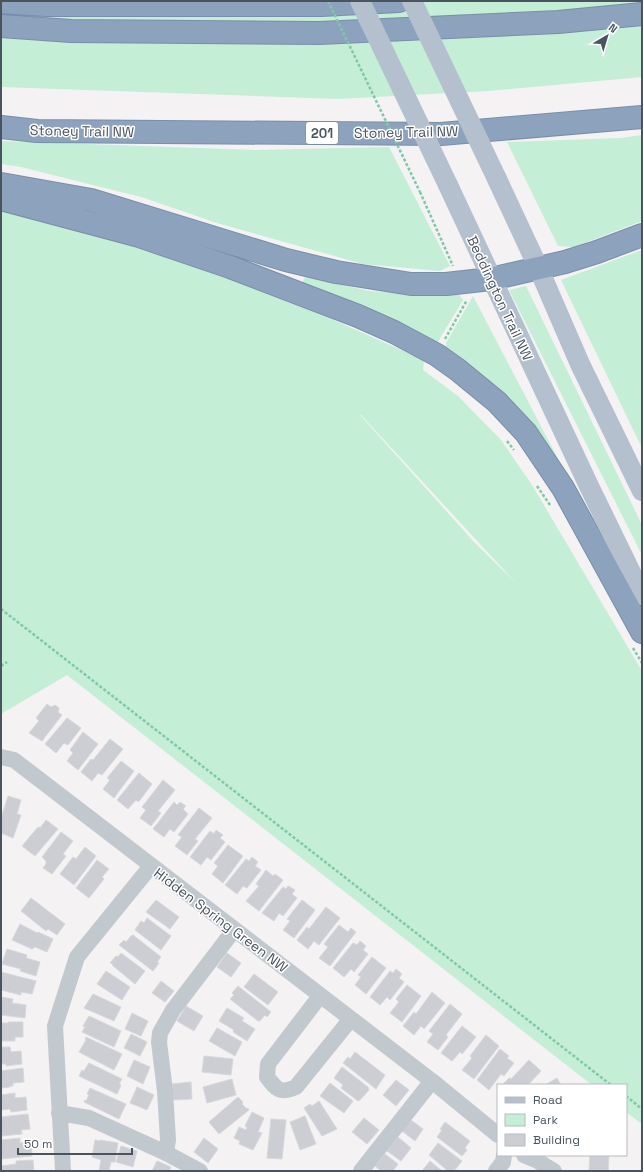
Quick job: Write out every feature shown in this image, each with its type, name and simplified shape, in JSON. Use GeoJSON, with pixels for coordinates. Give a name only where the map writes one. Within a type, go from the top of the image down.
{"type":"FeatureCollection","features":[{"type":"Feature","properties":{"kind":"highway"},"geometry":{"type":"LineString","coordinates":[[1,2],[47,5],[321,5],[399,1]]}},
{"type":"Feature","properties":{"kind":"highway"},"geometry":{"type":"LineString","coordinates":[[1,26],[71,31],[319,33],[558,22],[642,14]]}},
{"type":"Feature","properties":{"kind":"highway","name":"Stoney Trail NW"},"geometry":{"type":"LineString","coordinates":[[1,127],[37,131],[441,134],[642,118]]}},
{"type":"Feature","properties":{"kind":"highway"},"geometry":{"type":"LineString","coordinates":[[1,184],[92,200],[286,260],[336,272],[411,284],[446,284],[491,279],[564,262],[597,252],[642,235]]}},
{"type":"Feature","properties":{"kind":"highway"},"geometry":{"type":"LineString","coordinates":[[1,199],[140,236],[230,267],[358,316],[394,332],[437,355],[497,402],[526,433],[563,488],[642,632]]}},
{"type":"Feature","properties":{"kind":"main road","name":"Beddington Trail NW"},"geometry":{"type":"LineString","coordinates":[[360,1],[642,595]]}},
{"type":"Feature","properties":{"kind":"main road"},"geometry":{"type":"LineString","coordinates":[[417,7],[538,267],[580,364],[642,491]]}},
{"type":"Feature","properties":{"kind":"street"},"geometry":{"type":"LineString","coordinates":[[1,757],[14,760],[151,866]]}},
{"type":"Feature","properties":{"kind":"street","name":"Hidden Spring Green NW"},"geometry":{"type":"LineString","coordinates":[[64,1171],[55,1026],[77,957],[151,866],[432,1082],[497,1134]]}},
{"type":"Feature","properties":{"kind":"street"},"geometry":{"type":"LineString","coordinates":[[166,1153],[168,1140],[165,1091],[159,1042],[160,1033],[173,1010],[234,930]]}},
{"type":"Feature","properties":{"kind":"street"},"geometry":{"type":"LineString","coordinates":[[320,996],[268,1064],[267,1077],[275,1088],[286,1091],[296,1087],[350,1020]]}},
{"type":"Feature","properties":{"kind":"street"},"geometry":{"type":"LineString","coordinates":[[362,1171],[432,1082]]}},
{"type":"Feature","properties":{"kind":"street"},"geometry":{"type":"LineString","coordinates":[[60,1113],[90,1118],[166,1153],[200,1171]]}},
{"type":"Feature","properties":{"kind":"street"},"geometry":{"type":"LineString","coordinates":[[496,1171],[503,1162],[504,1156]]}},
{"type":"Feature","properties":{"kind":"street"},"geometry":{"type":"LineString","coordinates":[[526,1156],[554,1171]]}},
{"type":"Feature","properties":{"kind":"path"},"geometry":{"type":"LineString","coordinates":[[328,1],[420,192]]}},
{"type":"Feature","properties":{"kind":"path"},"geometry":{"type":"LineString","coordinates":[[1,609],[610,1084]]}},
{"type":"Feature","properties":{"kind":"path"},"geometry":{"type":"LineString","coordinates":[[1,666],[7,662]]}},
{"type":"Feature","properties":{"kind":"path"},"geometry":{"type":"LineString","coordinates":[[627,1097],[642,1109]]}},
{"type":"Feature","properties":{"kind":"green space"},"geometry":{"type":"Polygon","coordinates":[[[1,1],[642,1],[642,77],[488,91],[338,99],[1,87],[1,1]]]}},
{"type":"Feature","properties":{"kind":"green space"},"geometry":{"type":"Polygon","coordinates":[[[642,135],[642,221],[574,247],[558,246],[507,142],[620,138],[642,135]]]}},
{"type":"Feature","properties":{"kind":"green space"},"geometry":{"type":"Polygon","coordinates":[[[1,141],[256,150],[389,147],[450,266],[440,271],[363,264],[217,223],[141,197],[21,167],[1,164],[1,141]]]}},
{"type":"Feature","properties":{"kind":"green space"},"geometry":{"type":"Polygon","coordinates":[[[1,205],[118,237],[277,295],[424,360],[423,370],[458,396],[501,440],[532,485],[642,671],[642,1124],[627,1113],[627,1084],[591,1084],[67,675],[1,714],[1,205]],[[360,415],[474,542],[516,583],[361,415],[360,415]]]}},
{"type":"Feature","properties":{"kind":"green space"},"geometry":{"type":"Polygon","coordinates":[[[642,250],[642,448],[561,280],[642,250]]]}},
{"type":"Feature","properties":{"kind":"green space"},"geometry":{"type":"Polygon","coordinates":[[[305,277],[370,291],[430,295],[459,295],[463,300],[436,345],[302,283],[305,277]]]}},
{"type":"Feature","properties":{"kind":"green space"},"geometry":{"type":"Polygon","coordinates":[[[526,286],[642,525],[642,555],[509,290],[526,286]]]}},
{"type":"Feature","properties":{"kind":"green space"},"geometry":{"type":"Polygon","coordinates":[[[473,296],[557,457],[551,462],[446,350],[446,343],[473,296]]]}},
{"type":"Feature","properties":{"kind":"building"},"geometry":{"type":"Polygon","coordinates":[[[47,704],[51,707],[55,705],[59,708],[58,712],[62,715],[42,741],[29,733],[39,721],[36,718],[47,704]]]}},
{"type":"Feature","properties":{"kind":"building"},"geometry":{"type":"Polygon","coordinates":[[[67,718],[81,728],[68,745],[64,743],[56,753],[45,744],[67,718]]]}},
{"type":"Feature","properties":{"kind":"building"},"geometry":{"type":"Polygon","coordinates":[[[83,732],[98,744],[78,770],[67,761],[73,753],[70,750],[83,732]]]}},
{"type":"Feature","properties":{"kind":"building"},"geometry":{"type":"Polygon","coordinates":[[[110,739],[123,749],[102,775],[98,773],[92,781],[81,772],[110,739]]]}},
{"type":"Feature","properties":{"kind":"building"},"geometry":{"type":"Polygon","coordinates":[[[121,761],[134,771],[114,798],[103,789],[110,780],[107,778],[121,761]]]}},
{"type":"Feature","properties":{"kind":"building"},"geometry":{"type":"Polygon","coordinates":[[[139,773],[152,784],[140,800],[138,802],[136,800],[128,809],[117,800],[139,773]]]}},
{"type":"Feature","properties":{"kind":"building"},"geometry":{"type":"Polygon","coordinates":[[[163,780],[175,790],[158,811],[161,813],[151,826],[140,818],[146,810],[142,807],[163,780]]]}},
{"type":"Feature","properties":{"kind":"building"},"geometry":{"type":"Polygon","coordinates":[[[8,796],[21,800],[17,814],[21,815],[13,838],[1,833],[1,818],[8,796]]]}},
{"type":"Feature","properties":{"kind":"building"},"geometry":{"type":"Polygon","coordinates":[[[174,802],[177,805],[180,802],[186,806],[183,809],[188,814],[174,832],[170,829],[164,837],[153,829],[174,802]]]}},
{"type":"Feature","properties":{"kind":"building"},"geometry":{"type":"Polygon","coordinates":[[[199,808],[212,818],[195,839],[198,841],[187,855],[175,846],[182,837],[178,835],[199,808]]]}},
{"type":"Feature","properties":{"kind":"building"},"geometry":{"type":"Polygon","coordinates":[[[46,820],[58,829],[35,856],[22,846],[46,820]]]}},
{"type":"Feature","properties":{"kind":"building"},"geometry":{"type":"Polygon","coordinates":[[[216,830],[223,835],[220,838],[225,842],[211,860],[207,857],[201,865],[190,857],[210,831],[214,834],[216,830]]]}},
{"type":"Feature","properties":{"kind":"building"},"geometry":{"type":"Polygon","coordinates":[[[61,832],[73,841],[63,854],[66,856],[52,874],[43,868],[46,861],[42,857],[61,832]]]}},
{"type":"Feature","properties":{"kind":"building"},"geometry":{"type":"Polygon","coordinates":[[[228,845],[243,856],[223,883],[212,874],[218,866],[214,863],[228,845]]]}},
{"type":"Feature","properties":{"kind":"building"},"geometry":{"type":"Polygon","coordinates":[[[85,847],[96,856],[74,885],[60,874],[73,857],[76,859],[85,847]]]}},
{"type":"Feature","properties":{"kind":"building"},"geometry":{"type":"Polygon","coordinates":[[[252,857],[258,862],[255,866],[261,870],[247,888],[243,886],[237,894],[225,885],[246,859],[249,861],[252,857]]]}},
{"type":"Feature","properties":{"kind":"building"},"geometry":{"type":"Polygon","coordinates":[[[97,860],[109,869],[102,877],[104,879],[89,898],[76,888],[97,860]]]}},
{"type":"Feature","properties":{"kind":"building"},"geometry":{"type":"Polygon","coordinates":[[[266,870],[273,876],[275,874],[283,880],[259,911],[246,901],[259,886],[256,884],[266,870]]]}},
{"type":"Feature","properties":{"kind":"building"},"geometry":{"type":"Polygon","coordinates":[[[288,886],[295,890],[292,894],[297,898],[283,916],[279,913],[274,921],[262,913],[283,887],[286,889],[288,886]]]}},
{"type":"Feature","properties":{"kind":"building"},"geometry":{"type":"Polygon","coordinates":[[[31,898],[65,924],[57,935],[48,929],[46,931],[21,911],[31,898]]]}},
{"type":"Feature","properties":{"kind":"building"},"geometry":{"type":"Polygon","coordinates":[[[156,900],[179,917],[170,929],[146,912],[156,900]]]}},
{"type":"Feature","properties":{"kind":"building"},"geometry":{"type":"Polygon","coordinates":[[[302,900],[315,910],[294,938],[283,930],[290,921],[287,919],[302,900]]]}},
{"type":"Feature","properties":{"kind":"building"},"geometry":{"type":"Polygon","coordinates":[[[326,907],[340,918],[319,945],[314,941],[308,949],[297,940],[307,927],[309,929],[326,907]]]}},
{"type":"Feature","properties":{"kind":"building"},"geometry":{"type":"Polygon","coordinates":[[[147,918],[171,936],[161,950],[135,930],[141,921],[144,923],[147,918]]]}},
{"type":"Feature","properties":{"kind":"building"},"geometry":{"type":"Polygon","coordinates":[[[20,924],[53,939],[47,952],[35,947],[32,949],[12,940],[20,924]]]}},
{"type":"Feature","properties":{"kind":"building"},"geometry":{"type":"Polygon","coordinates":[[[339,925],[348,932],[351,928],[356,932],[330,966],[319,958],[328,947],[324,944],[339,925]]]}},
{"type":"Feature","properties":{"kind":"building"},"geometry":{"type":"Polygon","coordinates":[[[133,935],[161,957],[157,962],[159,963],[153,971],[119,945],[124,940],[126,942],[133,935]]]}},
{"type":"Feature","properties":{"kind":"building"},"geometry":{"type":"Polygon","coordinates":[[[360,941],[366,946],[363,950],[368,954],[354,972],[351,969],[344,977],[333,968],[353,943],[357,945],[360,941]]]}},
{"type":"Feature","properties":{"kind":"building"},"geometry":{"type":"Polygon","coordinates":[[[7,949],[27,955],[26,958],[40,962],[36,976],[20,971],[21,969],[2,964],[7,949]]]}},
{"type":"Feature","properties":{"kind":"building"},"geometry":{"type":"Polygon","coordinates":[[[121,953],[145,971],[135,984],[110,963],[121,953]]]}},
{"type":"Feature","properties":{"kind":"building"},"geometry":{"type":"Polygon","coordinates":[[[227,953],[241,963],[231,977],[217,967],[227,953]]]}},
{"type":"Feature","properties":{"kind":"building"},"geometry":{"type":"Polygon","coordinates":[[[372,957],[386,968],[366,994],[355,985],[361,977],[358,975],[372,957]]]}},
{"type":"Feature","properties":{"kind":"building"},"geometry":{"type":"Polygon","coordinates":[[[396,969],[402,974],[399,978],[404,982],[390,1000],[387,997],[380,1005],[370,997],[390,971],[393,973],[396,969]]]}},
{"type":"Feature","properties":{"kind":"building"},"geometry":{"type":"Polygon","coordinates":[[[106,971],[130,987],[122,1000],[97,984],[106,971]]]}},
{"type":"Feature","properties":{"kind":"building"},"geometry":{"type":"Polygon","coordinates":[[[1,972],[36,981],[32,994],[21,992],[21,995],[1,990],[1,972]]]}},
{"type":"Feature","properties":{"kind":"building"},"geometry":{"type":"Polygon","coordinates":[[[254,974],[278,992],[268,1005],[244,987],[254,974]]]}},
{"type":"Feature","properties":{"kind":"building"},"geometry":{"type":"Polygon","coordinates":[[[161,981],[174,991],[165,1002],[152,993],[161,981]]]}},
{"type":"Feature","properties":{"kind":"building"},"geometry":{"type":"Polygon","coordinates":[[[407,985],[421,996],[402,1022],[390,1013],[399,1002],[396,999],[407,985]]]}},
{"type":"Feature","properties":{"kind":"building"},"geometry":{"type":"Polygon","coordinates":[[[238,986],[271,1012],[267,1017],[265,1015],[260,1021],[258,1021],[230,999],[234,995],[232,993],[238,986]]]}},
{"type":"Feature","properties":{"kind":"building"},"geometry":{"type":"Polygon","coordinates":[[[432,992],[445,1003],[424,1029],[421,1026],[414,1035],[403,1026],[414,1012],[416,1014],[432,992]]]}},
{"type":"Feature","properties":{"kind":"building"},"geometry":{"type":"Polygon","coordinates":[[[93,994],[121,1007],[114,1021],[84,1008],[93,994]]]}},
{"type":"Feature","properties":{"kind":"building"},"geometry":{"type":"Polygon","coordinates":[[[1,997],[13,999],[12,1003],[26,1005],[25,1018],[1,1015],[1,997]]]}},
{"type":"Feature","properties":{"kind":"building"},"geometry":{"type":"Polygon","coordinates":[[[450,1004],[462,1014],[446,1035],[448,1037],[438,1050],[427,1042],[433,1034],[429,1031],[450,1004]]]}},
{"type":"Feature","properties":{"kind":"building"},"geometry":{"type":"Polygon","coordinates":[[[186,1006],[203,1016],[194,1031],[177,1021],[186,1006]]]}},
{"type":"Feature","properties":{"kind":"building"},"geometry":{"type":"Polygon","coordinates":[[[227,1008],[244,1018],[242,1021],[255,1029],[247,1041],[233,1032],[234,1030],[219,1021],[227,1008]]]}},
{"type":"Feature","properties":{"kind":"building"},"geometry":{"type":"Polygon","coordinates":[[[132,1013],[148,1021],[141,1036],[125,1029],[132,1013]]]}},
{"type":"Feature","properties":{"kind":"building"},"geometry":{"type":"Polygon","coordinates":[[[89,1016],[121,1031],[114,1047],[82,1032],[85,1027],[83,1026],[89,1016]]]}},
{"type":"Feature","properties":{"kind":"building"},"geometry":{"type":"Polygon","coordinates":[[[23,1022],[23,1037],[15,1037],[15,1041],[1,1041],[1,1023],[23,1022]]]}},
{"type":"Feature","properties":{"kind":"building"},"geometry":{"type":"Polygon","coordinates":[[[462,1026],[476,1037],[462,1054],[460,1052],[452,1061],[441,1053],[462,1026]]]}},
{"type":"Feature","properties":{"kind":"building"},"geometry":{"type":"Polygon","coordinates":[[[217,1028],[242,1042],[235,1056],[209,1041],[217,1028]]]}},
{"type":"Feature","properties":{"kind":"building"},"geometry":{"type":"Polygon","coordinates":[[[131,1034],[147,1042],[140,1056],[124,1048],[131,1034]]]}},
{"type":"Feature","properties":{"kind":"building"},"geometry":{"type":"Polygon","coordinates":[[[486,1035],[499,1046],[474,1079],[462,1070],[472,1058],[470,1056],[486,1035]]]}},
{"type":"Feature","properties":{"kind":"building"},"geometry":{"type":"Polygon","coordinates":[[[86,1037],[122,1054],[114,1070],[79,1052],[86,1040],[86,1037]]]}},
{"type":"Feature","properties":{"kind":"building"},"geometry":{"type":"Polygon","coordinates":[[[1,1047],[10,1047],[11,1052],[21,1051],[22,1064],[6,1066],[6,1064],[1,1064],[1,1047]]]}},
{"type":"Feature","properties":{"kind":"building"},"geometry":{"type":"Polygon","coordinates":[[[500,1049],[509,1056],[507,1058],[514,1063],[504,1076],[501,1074],[489,1090],[477,1080],[500,1049]]]}},
{"type":"Feature","properties":{"kind":"building"},"geometry":{"type":"Polygon","coordinates":[[[355,1052],[385,1075],[376,1089],[343,1063],[348,1057],[350,1059],[355,1052]]]}},
{"type":"Feature","properties":{"kind":"building"},"geometry":{"type":"Polygon","coordinates":[[[204,1056],[233,1059],[231,1075],[202,1072],[204,1056]]]}},
{"type":"Feature","properties":{"kind":"building"},"geometry":{"type":"Polygon","coordinates":[[[134,1060],[150,1067],[143,1084],[127,1076],[134,1060]]]}},
{"type":"Feature","properties":{"kind":"building"},"geometry":{"type":"Polygon","coordinates":[[[529,1060],[541,1071],[529,1084],[503,1084],[509,1078],[511,1079],[529,1060]]]}},
{"type":"Feature","properties":{"kind":"building"},"geometry":{"type":"Polygon","coordinates":[[[89,1063],[122,1079],[119,1084],[121,1085],[117,1094],[79,1076],[82,1070],[85,1072],[84,1071],[89,1063]]]}},
{"type":"Feature","properties":{"kind":"building"},"geometry":{"type":"Polygon","coordinates":[[[342,1067],[368,1087],[369,1090],[360,1100],[358,1101],[341,1088],[343,1085],[334,1078],[342,1067]]]}},
{"type":"Feature","properties":{"kind":"building"},"geometry":{"type":"Polygon","coordinates":[[[23,1068],[24,1082],[13,1083],[13,1086],[1,1088],[1,1071],[23,1068]]]}},
{"type":"Feature","properties":{"kind":"building"},"geometry":{"type":"Polygon","coordinates":[[[557,1078],[560,1084],[547,1084],[557,1078]]]}},
{"type":"Feature","properties":{"kind":"building"},"geometry":{"type":"Polygon","coordinates":[[[232,1079],[236,1095],[207,1103],[203,1087],[232,1079]]]}},
{"type":"Feature","properties":{"kind":"building"},"geometry":{"type":"Polygon","coordinates":[[[396,1080],[409,1090],[396,1106],[383,1095],[396,1080]]]}},
{"type":"Feature","properties":{"kind":"building"},"geometry":{"type":"Polygon","coordinates":[[[191,1082],[192,1099],[173,1100],[172,1084],[191,1082]]]}},
{"type":"Feature","properties":{"kind":"building"},"geometry":{"type":"Polygon","coordinates":[[[330,1083],[353,1101],[344,1113],[320,1096],[330,1083]]]}},
{"type":"Feature","properties":{"kind":"building"},"geometry":{"type":"Polygon","coordinates":[[[137,1087],[154,1095],[147,1110],[130,1103],[137,1087]]]}},
{"type":"Feature","properties":{"kind":"building"},"geometry":{"type":"Polygon","coordinates":[[[90,1088],[126,1104],[119,1119],[84,1102],[89,1095],[87,1094],[90,1088]]]}},
{"type":"Feature","properties":{"kind":"building"},"geometry":{"type":"Polygon","coordinates":[[[15,1093],[15,1098],[26,1097],[27,1110],[11,1112],[10,1109],[1,1110],[1,1095],[15,1093]]]}},
{"type":"Feature","properties":{"kind":"building"},"geometry":{"type":"Polygon","coordinates":[[[238,1097],[243,1102],[242,1104],[249,1110],[219,1134],[209,1122],[238,1097]]]}},
{"type":"Feature","properties":{"kind":"building"},"geometry":{"type":"Polygon","coordinates":[[[319,1101],[337,1129],[322,1136],[304,1108],[310,1104],[312,1106],[319,1101]]]}},
{"type":"Feature","properties":{"kind":"building"},"geometry":{"type":"Polygon","coordinates":[[[252,1112],[264,1118],[258,1132],[262,1133],[253,1150],[239,1144],[240,1141],[234,1138],[239,1127],[246,1130],[247,1127],[245,1126],[252,1112]]]}},
{"type":"Feature","properties":{"kind":"building"},"geometry":{"type":"Polygon","coordinates":[[[28,1114],[30,1129],[21,1130],[22,1134],[1,1136],[1,1117],[28,1114]]]}},
{"type":"Feature","properties":{"kind":"building"},"geometry":{"type":"Polygon","coordinates":[[[305,1116],[316,1144],[300,1150],[290,1122],[305,1116]]]}},
{"type":"Feature","properties":{"kind":"building"},"geometry":{"type":"Polygon","coordinates":[[[364,1118],[379,1130],[367,1144],[352,1132],[364,1118]]]}},
{"type":"Feature","properties":{"kind":"building"},"geometry":{"type":"Polygon","coordinates":[[[271,1119],[286,1120],[282,1159],[267,1158],[271,1119]]]}},
{"type":"Feature","properties":{"kind":"building"},"geometry":{"type":"Polygon","coordinates":[[[411,1120],[423,1129],[415,1141],[402,1131],[411,1120]]]}},
{"type":"Feature","properties":{"kind":"building"},"geometry":{"type":"Polygon","coordinates":[[[445,1122],[470,1141],[465,1148],[467,1150],[462,1156],[437,1137],[445,1122]]]}},
{"type":"Feature","properties":{"kind":"building"},"geometry":{"type":"Polygon","coordinates":[[[398,1137],[411,1148],[401,1161],[387,1151],[398,1137]]]}},
{"type":"Feature","properties":{"kind":"building"},"geometry":{"type":"Polygon","coordinates":[[[20,1138],[20,1143],[31,1142],[32,1156],[1,1159],[1,1140],[20,1138]]]}},
{"type":"Feature","properties":{"kind":"building"},"geometry":{"type":"Polygon","coordinates":[[[204,1138],[218,1149],[208,1163],[194,1152],[204,1138]]]}},
{"type":"Feature","properties":{"kind":"building"},"geometry":{"type":"Polygon","coordinates":[[[95,1140],[118,1143],[115,1162],[111,1162],[109,1171],[99,1171],[101,1160],[92,1157],[95,1140]]]}},
{"type":"Feature","properties":{"kind":"building"},"geometry":{"type":"Polygon","coordinates":[[[438,1143],[462,1161],[454,1171],[448,1171],[429,1155],[438,1143]]]}},
{"type":"Feature","properties":{"kind":"building"},"geometry":{"type":"Polygon","coordinates":[[[121,1146],[137,1151],[133,1167],[116,1162],[121,1146]]]}},
{"type":"Feature","properties":{"kind":"building"},"geometry":{"type":"Polygon","coordinates":[[[385,1154],[398,1164],[393,1171],[381,1171],[375,1166],[385,1154]]]}},
{"type":"Feature","properties":{"kind":"building"},"geometry":{"type":"Polygon","coordinates":[[[590,1156],[609,1156],[608,1171],[589,1170],[590,1156]]]}},
{"type":"Feature","properties":{"kind":"building"},"geometry":{"type":"Polygon","coordinates":[[[33,1160],[34,1171],[1,1171],[1,1166],[16,1164],[16,1161],[33,1160]]]}},
{"type":"Feature","properties":{"kind":"building"},"geometry":{"type":"Polygon","coordinates":[[[157,1161],[171,1167],[169,1171],[152,1171],[157,1161]]]}},
{"type":"Feature","properties":{"kind":"building"},"geometry":{"type":"Polygon","coordinates":[[[430,1161],[442,1171],[422,1171],[430,1161]]]}}]}
